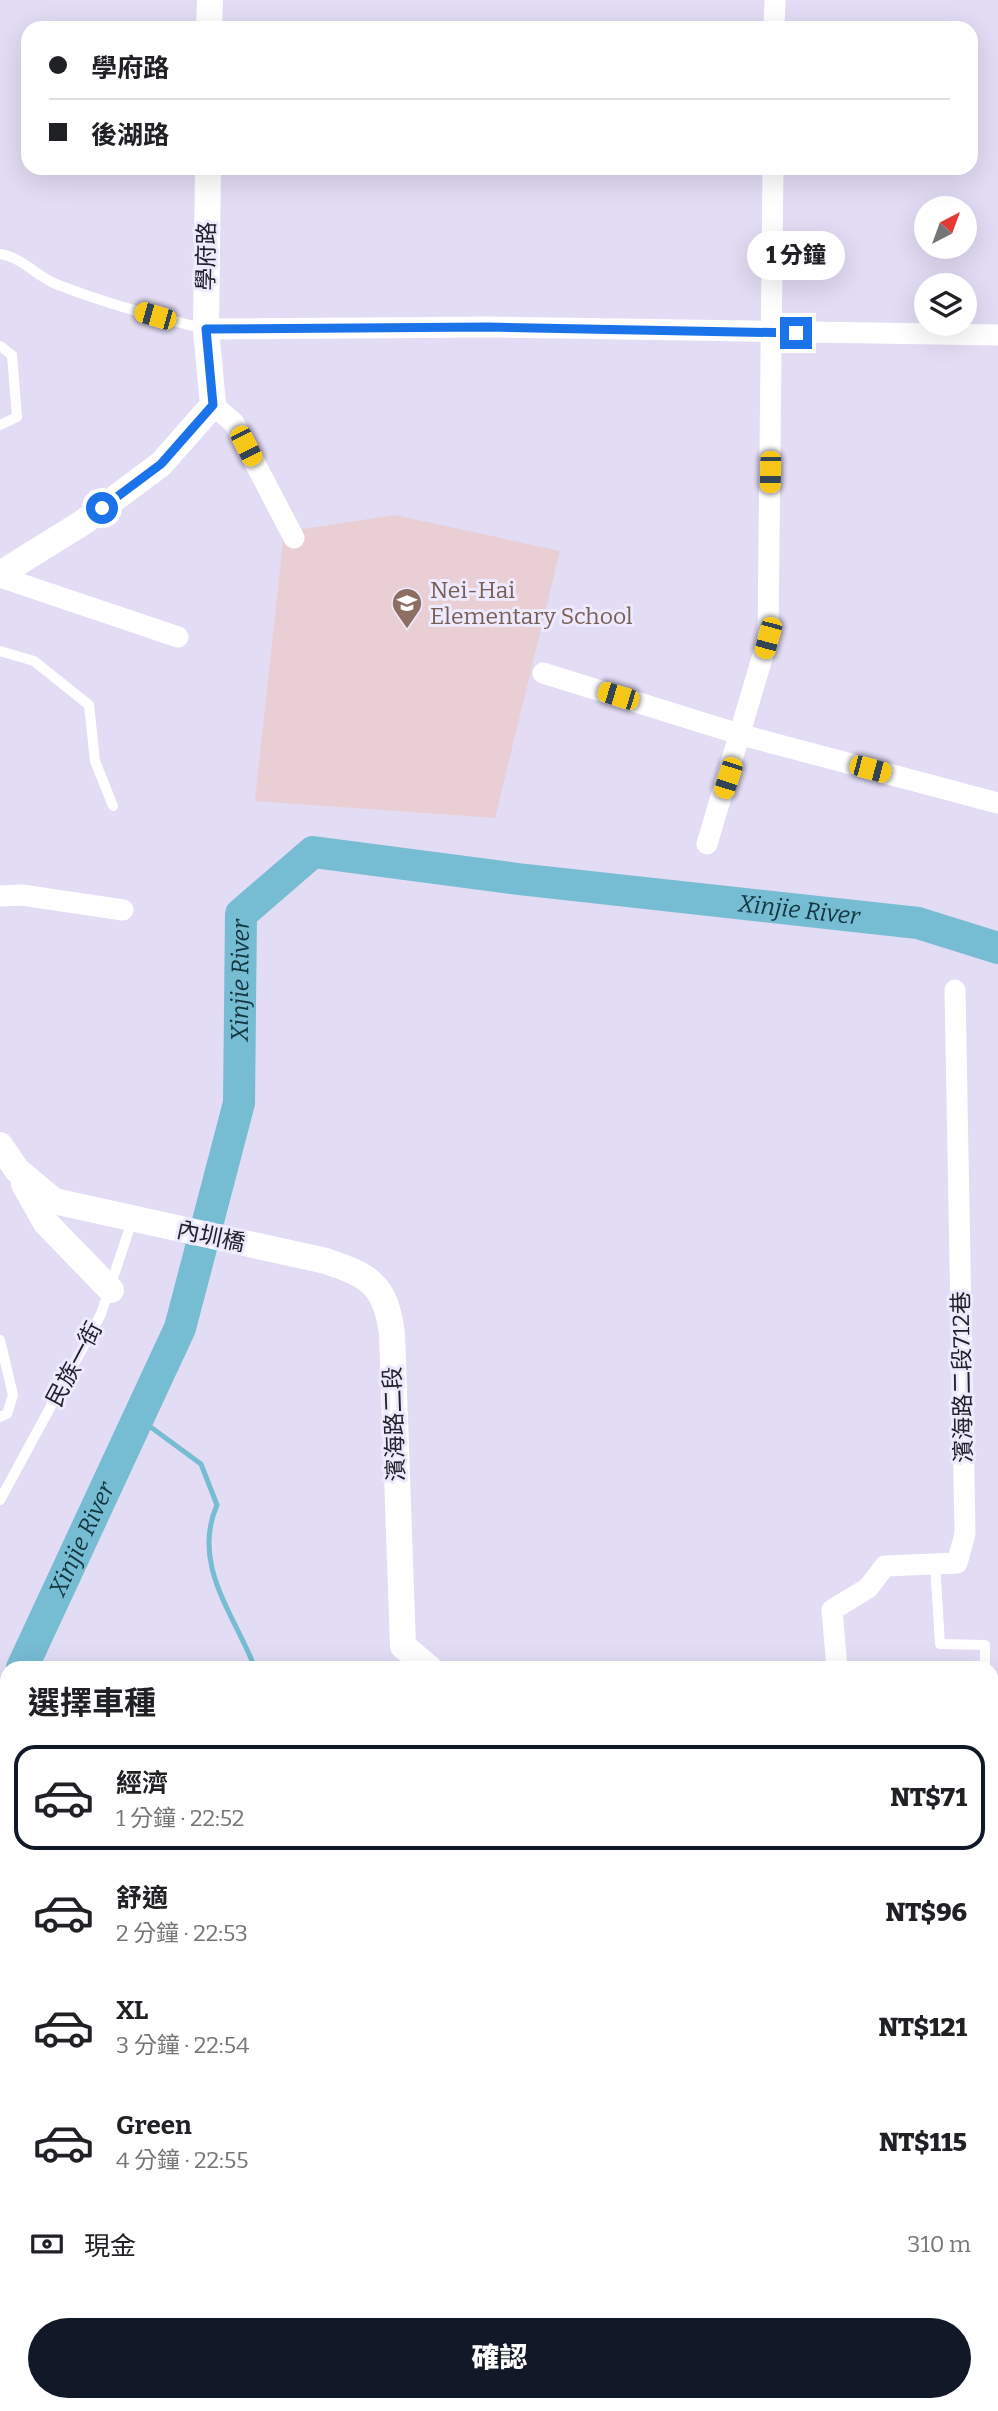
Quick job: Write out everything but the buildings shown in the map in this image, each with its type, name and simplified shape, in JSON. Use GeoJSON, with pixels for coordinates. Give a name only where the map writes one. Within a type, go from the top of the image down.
{"type":"FeatureCollection","features":[{"type":"Feature","properties":{"kind":"street"},"geometry":{"type":"LineString","coordinates":[[209,21],[210,0]]}},
{"type":"Feature","properties":{"kind":"street"},"geometry":{"type":"LineString","coordinates":[[775,0],[775,21]]}},
{"type":"Feature","properties":{"kind":"street","name":"學府路"},"geometry":{"type":"LineString","coordinates":[[208,175],[206,329],[213,405]]}},
{"type":"Feature","properties":{"kind":"street"},"geometry":{"type":"LineString","coordinates":[[707,844],[742,735],[768,638],[773,175]]}},
{"type":"Feature","properties":{"kind":"street"},"geometry":{"type":"LineString","coordinates":[[206,329],[488,327],[998,335]]}},
{"type":"Feature","properties":{"kind":"street"},"geometry":{"type":"LineString","coordinates":[[0,575],[82,523],[161,464],[213,405],[234,423],[294,538]]}},
{"type":"Feature","properties":{"kind":"street"},"geometry":{"type":"LineString","coordinates":[[0,575],[178,637]]}},
{"type":"Feature","properties":{"kind":"street"},"geometry":{"type":"LineString","coordinates":[[543,673],[742,735],[998,803]]}},
{"type":"Feature","properties":{"kind":"street"},"geometry":{"type":"LineString","coordinates":[[0,896],[22,895],[123,910]]}},
{"type":"Feature","properties":{"kind":"street","name":"濱海路二段712巷"},"geometry":{"type":"LineString","coordinates":[[836,1661],[832,1611],[868,1588],[885,1566],[957,1563],[965,1534],[956,990]]}},
{"type":"Feature","properties":{"kind":"street"},"geometry":{"type":"LineString","coordinates":[[0,1145],[46,1223],[111,1290]]}},
{"type":"Feature","properties":{"kind":"street","name":"內圳橋"},"geometry":{"type":"LineString","coordinates":[[17,1170],[54,1201],[269,1249]]}},
{"type":"Feature","properties":{"kind":"street","name":"濱海路二段"},"geometry":{"type":"LineString","coordinates":[[269,1249],[355,1271],[374,1282],[389,1311],[403,1657]]}},
{"type":"Feature","properties":{"kind":"lane"},"geometry":{"type":"LineString","coordinates":[[0,254],[12,256],[50,281],[80,294],[206,329]]}},
{"type":"Feature","properties":{"kind":"lane"},"geometry":{"type":"LineString","coordinates":[[0,346],[12,355],[17,417],[0,425]]}},
{"type":"Feature","properties":{"kind":"lane"},"geometry":{"type":"LineString","coordinates":[[0,651],[34,662],[89,705],[95,761],[113,806]]}},
{"type":"Feature","properties":{"kind":"lane","name":"民族一街"},"geometry":{"type":"LineString","coordinates":[[0,1500],[111,1290],[142,1222]]}},
{"type":"Feature","properties":{"kind":"lane"},"geometry":{"type":"LineString","coordinates":[[0,1340],[13,1395],[7,1414],[0,1417]]}},
{"type":"Feature","properties":{"kind":"lane"},"geometry":{"type":"LineString","coordinates":[[935,1564],[940,1644],[985,1645],[985,1661]]}},
{"type":"Feature","properties":{"kind":"shaded area","name":"Nei-Hai Elementary School"},"geometry":{"type":"Polygon","coordinates":[[[395,515],[560,551],[495,818],[255,801],[284,532],[395,515]]]}},
{"type":"Feature","properties":{"kind":"waterway","name":"Xinjie River"},"geometry":{"type":"LineString","coordinates":[[25,1661],[180,1328],[239,1103],[241,914],[313,852],[518,879],[918,923],[998,948]]}},
{"type":"Feature","properties":{"kind":"waterway"},"geometry":{"type":"LineString","coordinates":[[152,1428],[201,1464],[217,1505],[210,1527],[212,1568],[218,1588],[252,1661]]}},
{"type":"Feature","properties":{"kind":"place","name":"Nei-Hai Elementary School"},"geometry":{"type":"Point","coordinates":[407,630]}},
{"type":"Feature","properties":{"kind":"route"},"geometry":{"type":"LineString","coordinates":[[102,508],[161,464],[213,405],[206,329],[488,327],[796,333]]}}]}
